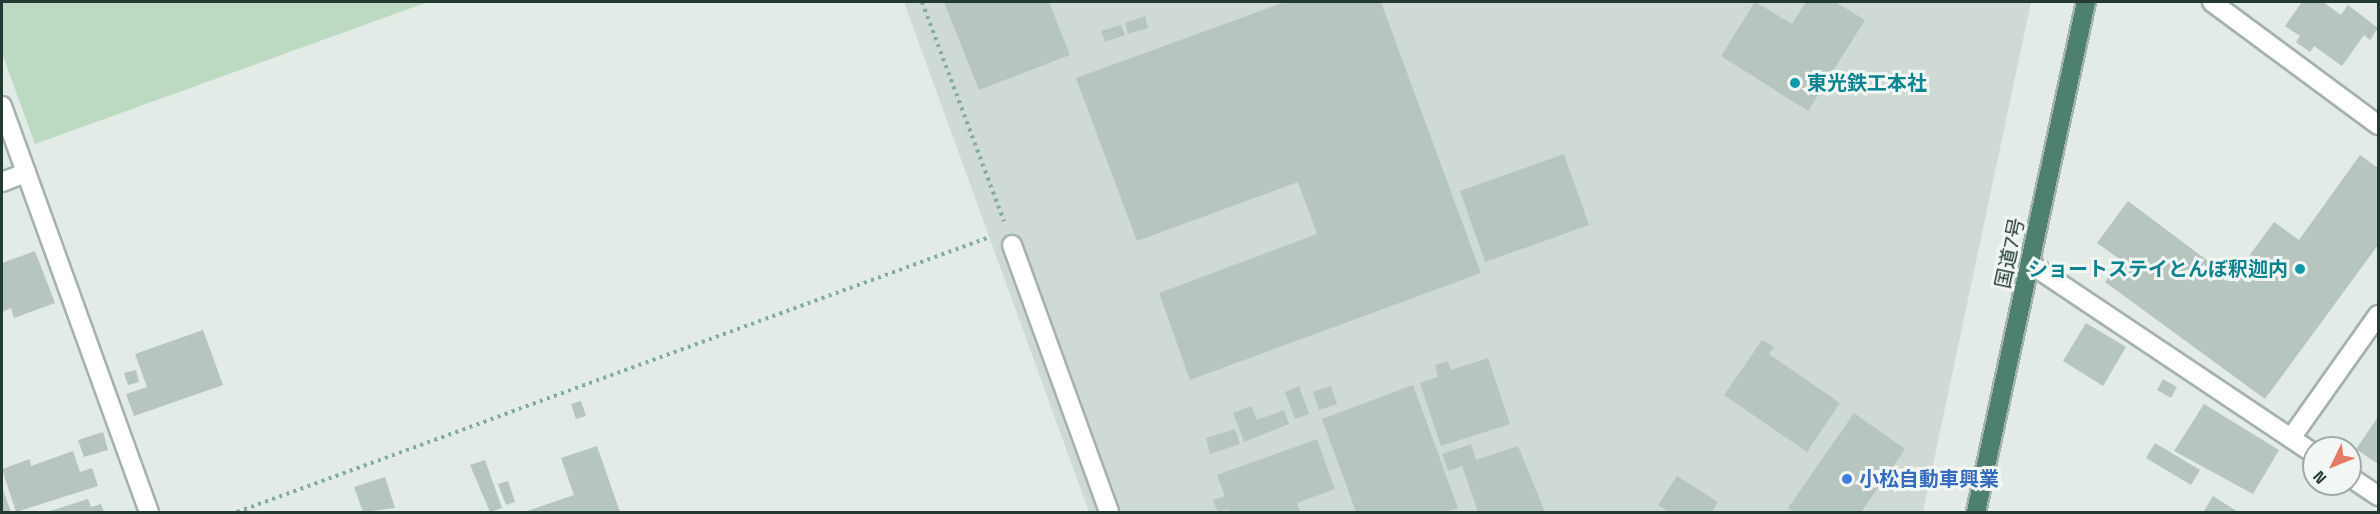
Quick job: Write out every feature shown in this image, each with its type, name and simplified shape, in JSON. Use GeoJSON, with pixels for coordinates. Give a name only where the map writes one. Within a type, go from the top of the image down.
{"type":"FeatureCollection","features":[{"type":"Feature","properties":{"kind":"highway","name":"国道7号"},"geometry":{"type":"LineString","coordinates":[[1976,513],[2032,264],[2086,2]]}},
{"type":"Feature","properties":{"kind":"street"},"geometry":{"type":"LineString","coordinates":[[2211,2],[2375,115]]}},
{"type":"Feature","properties":{"kind":"street"},"geometry":{"type":"LineString","coordinates":[[2,106],[149,513]]}},
{"type":"Feature","properties":{"kind":"street"},"geometry":{"type":"LineString","coordinates":[[2,182],[26,173]]}},
{"type":"Feature","properties":{"kind":"street"},"geometry":{"type":"LineString","coordinates":[[1010,238],[1109,513]]}},
{"type":"Feature","properties":{"kind":"street"},"geometry":{"type":"LineString","coordinates":[[2032,264],[2302,445]]}},
{"type":"Feature","properties":{"kind":"street"},"geometry":{"type":"LineString","coordinates":[[2291,438],[2379,315]]}},
{"type":"Feature","properties":{"kind":"street"},"geometry":{"type":"LineString","coordinates":[[2362,485],[2379,496]]}},
{"type":"Feature","properties":{"kind":"path"},"geometry":{"type":"LineString","coordinates":[[237,513],[1010,238],[922,2]]}},
{"type":"Feature","properties":{"kind":"shaded area"},"geometry":{"type":"Polygon","coordinates":[[[904,2],[2031,2],[1923,512],[1089,512],[904,2]]]}},
{"type":"Feature","properties":{"kind":"green space"},"geometry":{"type":"Polygon","coordinates":[[[2,2],[428,2],[35,144],[2,53],[2,2]]]}},
{"type":"Feature","properties":{"kind":"building"},"geometry":{"type":"Polygon","coordinates":[[[944,2],[1049,2],[1070,55],[979,90],[944,2]]]}},
{"type":"Feature","properties":{"kind":"building"},"geometry":{"type":"Polygon","coordinates":[[[1285,2],[1381,2],[1481,273],[1190,380],[1159,293],[1317,234],[1298,182],[1137,241],[1076,78],[1285,2]]]}},
{"type":"Feature","properties":{"kind":"building","name":"東光鉄工本社"},"geometry":{"type":"Polygon","coordinates":[[[1755,2],[1792,24],[1806,2],[1835,2],[1865,20],[1808,111],[1721,56],[1755,2]]]}},
{"type":"Feature","properties":{"kind":"building"},"geometry":{"type":"Polygon","coordinates":[[[2302,2],[2323,2],[2341,15],[2348,5],[2378,28],[2370,40],[2364,35],[2342,66],[2314,46],[2310,52],[2296,42],[2300,36],[2285,26],[2302,2]]]}},
{"type":"Feature","properties":{"kind":"building"},"geometry":{"type":"Polygon","coordinates":[[[1145,16],[1148,28],[1128,34],[1125,23],[1145,16]]]}},
{"type":"Feature","properties":{"kind":"building"},"geometry":{"type":"Polygon","coordinates":[[[1121,25],[1125,35],[1105,42],[1101,31],[1121,25]]]}},
{"type":"Feature","properties":{"kind":"building"},"geometry":{"type":"Polygon","coordinates":[[[1564,154],[1589,225],[1485,262],[1460,191],[1564,154]]]}},
{"type":"Feature","properties":{"kind":"building","name":"ショートステイとんぼ釈迦内"},"geometry":{"type":"Polygon","coordinates":[[[2360,155],[2378,168],[2378,245],[2265,399],[2105,282],[2121,260],[2097,243],[2128,201],[2232,279],[2274,222],[2299,240],[2360,155]]]}},
{"type":"Feature","properties":{"kind":"building"},"geometry":{"type":"Polygon","coordinates":[[[35,251],[55,303],[14,318],[11,308],[2,312],[2,263],[35,251]]]}},
{"type":"Feature","properties":{"kind":"building"},"geometry":{"type":"Polygon","coordinates":[[[2086,323],[2126,347],[2103,386],[2063,361],[2086,323]]]}},
{"type":"Feature","properties":{"kind":"building"},"geometry":{"type":"Polygon","coordinates":[[[203,330],[223,385],[134,416],[126,394],[147,387],[135,354],[203,330]]]}},
{"type":"Feature","properties":{"kind":"building"},"geometry":{"type":"Polygon","coordinates":[[[1762,340],[1774,347],[1769,354],[1840,403],[1807,452],[1724,395],[1762,340]]]}},
{"type":"Feature","properties":{"kind":"building"},"geometry":{"type":"Polygon","coordinates":[[[1488,358],[1510,424],[1441,446],[1420,383],[1438,377],[1435,365],[1448,361],[1451,370],[1488,358]]]}},
{"type":"Feature","properties":{"kind":"building"},"geometry":{"type":"Polygon","coordinates":[[[136,370],[139,382],[128,385],[124,373],[136,370]]]}},
{"type":"Feature","properties":{"kind":"building"},"geometry":{"type":"Polygon","coordinates":[[[2163,379],[2177,387],[2171,398],[2157,390],[2163,379]]]}},
{"type":"Feature","properties":{"kind":"building"},"geometry":{"type":"Polygon","coordinates":[[[1413,385],[1458,508],[1444,512],[1356,512],[1322,419],[1413,385]]]}},
{"type":"Feature","properties":{"kind":"building"},"geometry":{"type":"Polygon","coordinates":[[[1299,386],[1309,414],[1295,419],[1285,392],[1299,386]]]}},
{"type":"Feature","properties":{"kind":"building"},"geometry":{"type":"Polygon","coordinates":[[[1331,386],[1337,404],[1319,410],[1313,392],[1331,386]]]}},
{"type":"Feature","properties":{"kind":"building"},"geometry":{"type":"Polygon","coordinates":[[[581,401],[586,416],[576,419],[571,404],[581,401]]]}},
{"type":"Feature","properties":{"kind":"building"},"geometry":{"type":"Polygon","coordinates":[[[2204,404],[2279,450],[2253,494],[2174,451],[2204,404]]]}},
{"type":"Feature","properties":{"kind":"building"},"geometry":{"type":"Polygon","coordinates":[[[1251,406],[1257,420],[1284,410],[1289,424],[1244,442],[1233,413],[1251,406]]]}},
{"type":"Feature","properties":{"kind":"building","name":"小松自動車興業"},"geometry":{"type":"Polygon","coordinates":[[[1854,413],[1905,449],[1861,512],[1795,512],[1788,508],[1854,413]]]}},
{"type":"Feature","properties":{"kind":"building"},"geometry":{"type":"Polygon","coordinates":[[[2378,417],[2378,464],[2362,453],[2362,440],[2378,417]]]}},
{"type":"Feature","properties":{"kind":"building"},"geometry":{"type":"Polygon","coordinates":[[[1235,429],[1240,444],[1210,454],[1206,438],[1235,429]]]}},
{"type":"Feature","properties":{"kind":"building"},"geometry":{"type":"Polygon","coordinates":[[[103,432],[108,450],[84,457],[78,440],[103,432]]]}},
{"type":"Feature","properties":{"kind":"building"},"geometry":{"type":"Polygon","coordinates":[[[1317,439],[1335,489],[1297,503],[1300,512],[1229,512],[1228,509],[1218,512],[1213,500],[1225,496],[1217,475],[1317,439]]]}},
{"type":"Feature","properties":{"kind":"building"},"geometry":{"type":"Polygon","coordinates":[[[2155,443],[2200,470],[2191,485],[2146,458],[2155,443]]]}},
{"type":"Feature","properties":{"kind":"building"},"geometry":{"type":"Polygon","coordinates":[[[1471,444],[1476,460],[1518,446],[1545,512],[1478,512],[1462,466],[1448,471],[1442,454],[1471,444]]]}},
{"type":"Feature","properties":{"kind":"building"},"geometry":{"type":"Polygon","coordinates":[[[597,446],[620,512],[524,512],[574,495],[561,458],[597,446]]]}},
{"type":"Feature","properties":{"kind":"building"},"geometry":{"type":"Polygon","coordinates":[[[73,451],[80,472],[92,468],[98,486],[16,512],[2,469],[30,459],[31,466],[73,451]]]}},
{"type":"Feature","properties":{"kind":"building"},"geometry":{"type":"Polygon","coordinates":[[[485,460],[502,508],[490,512],[470,465],[485,460]]]}},
{"type":"Feature","properties":{"kind":"building"},"geometry":{"type":"Polygon","coordinates":[[[1677,476],[1718,502],[1712,512],[1669,512],[1658,505],[1677,476]]]}},
{"type":"Feature","properties":{"kind":"building"},"geometry":{"type":"Polygon","coordinates":[[[385,477],[395,508],[363,512],[354,487],[385,477]]]}},
{"type":"Feature","properties":{"kind":"building"},"geometry":{"type":"Polygon","coordinates":[[[508,481],[515,502],[506,505],[498,484],[508,481]]]}},
{"type":"Feature","properties":{"kind":"building"},"geometry":{"type":"Polygon","coordinates":[[[2,487],[11,512],[2,512],[2,487]]]}},
{"type":"Feature","properties":{"kind":"building"},"geometry":{"type":"Polygon","coordinates":[[[2213,496],[2238,512],[2204,511],[2213,496]]]}},
{"type":"Feature","properties":{"kind":"building"},"geometry":{"type":"Polygon","coordinates":[[[88,499],[91,507],[101,504],[104,512],[47,512],[88,499]]]}},
{"type":"Feature","properties":{"kind":"place","name":"東光鉄工本社"},"geometry":{"type":"Point","coordinates":[1795,83]}},
{"type":"Feature","properties":{"kind":"place","name":"ショートステイとんぼ釈迦内"},"geometry":{"type":"Point","coordinates":[2300,269]}},
{"type":"Feature","properties":{"kind":"place","name":"小松自動車興業"},"geometry":{"type":"Point","coordinates":[1847,479]}}]}
